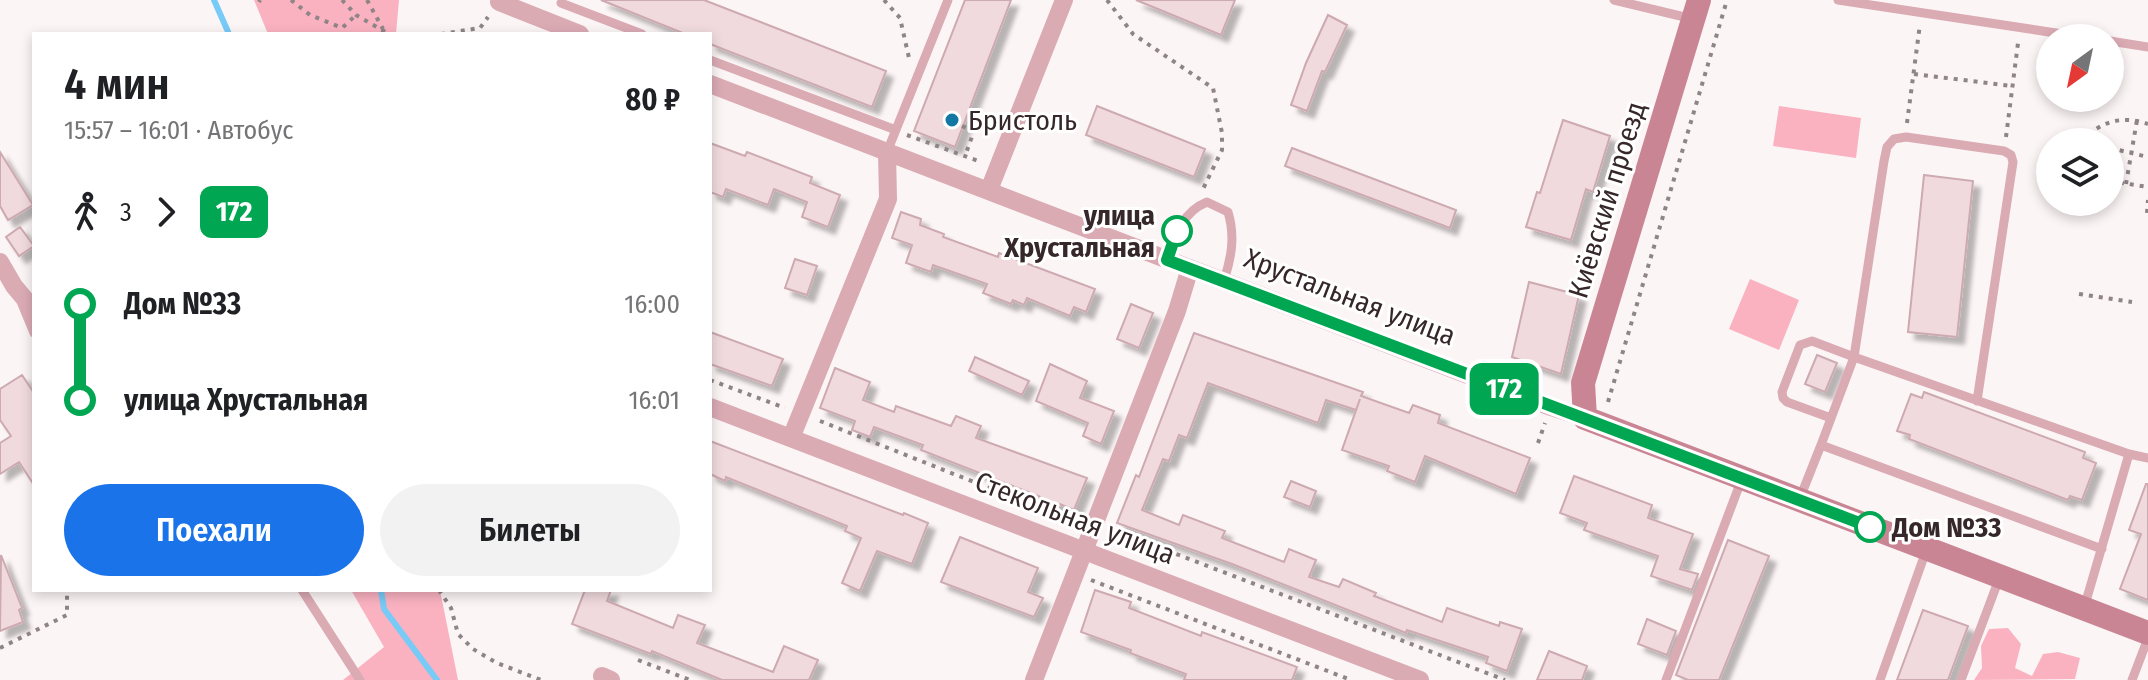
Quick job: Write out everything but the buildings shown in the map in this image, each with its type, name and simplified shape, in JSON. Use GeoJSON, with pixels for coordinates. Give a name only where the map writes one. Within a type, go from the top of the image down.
{"type":"FeatureCollection","features":[{"type":"Feature","properties":{"kind":"main road","name":"Киёвский проезд"},"geometry":{"type":"LineString","coordinates":[[1585,418],[1583,383],[1696,10]]}},
{"type":"Feature","properties":{"kind":"main road","name":"Хрустальная улица"},"geometry":{"type":"LineString","coordinates":[[1585,418],[2084,608],[2148,636]]}},
{"type":"Feature","properties":{"kind":"street"},"geometry":{"type":"LineString","coordinates":[[989,190],[1064,0]]}},
{"type":"Feature","properties":{"kind":"street"},"geometry":{"type":"LineString","coordinates":[[496,1],[575,32]]}},
{"type":"Feature","properties":{"kind":"street","name":"Хрустальная улица"},"geometry":{"type":"LineString","coordinates":[[712,85],[1585,418]]}},
{"type":"Feature","properties":{"kind":"street"},"geometry":{"type":"LineString","coordinates":[[791,438],[888,199],[887,152]]}},
{"type":"Feature","properties":{"kind":"street"},"geometry":{"type":"LineString","coordinates":[[0,262],[32,308]]}},
{"type":"Feature","properties":{"kind":"street"},"geometry":{"type":"LineString","coordinates":[[1034,680],[1177,311],[1190,268]]}},
{"type":"Feature","properties":{"kind":"street","name":"Стекольная улица"},"geometry":{"type":"LineString","coordinates":[[712,408],[1420,680]]}},
{"type":"Feature","properties":{"kind":"lane"},"geometry":{"type":"LineString","coordinates":[[887,152],[948,0]]}},
{"type":"Feature","properties":{"kind":"lane"},"geometry":{"type":"LineString","coordinates":[[1614,0],[1696,10]]}},
{"type":"Feature","properties":{"kind":"lane"},"geometry":{"type":"LineString","coordinates":[[1838,0],[2036,30]]}},
{"type":"Feature","properties":{"kind":"lane"},"geometry":{"type":"LineString","coordinates":[[553,24],[562,2],[637,32]]}},
{"type":"Feature","properties":{"kind":"lane"},"geometry":{"type":"LineString","coordinates":[[2124,43],[2148,47]]}},
{"type":"Feature","properties":{"kind":"lane"},"geometry":{"type":"LineString","coordinates":[[712,61],[896,130]]}},
{"type":"Feature","properties":{"kind":"lane"},"geometry":{"type":"LineString","coordinates":[[1799,499],[1854,357],[1884,161],[1887,147],[1894,139],[1906,137],[2004,151],[2011,155],[2013,162],[1977,401]]}},
{"type":"Feature","properties":{"kind":"lane"},"geometry":{"type":"LineString","coordinates":[[1167,260],[1178,228],[1196,206],[1207,202],[1228,212],[1234,230],[1224,280]]}},
{"type":"Feature","properties":{"kind":"lane"},"geometry":{"type":"LineString","coordinates":[[14,286],[32,328]]}},
{"type":"Feature","properties":{"kind":"lane"},"geometry":{"type":"LineString","coordinates":[[1831,418],[1783,398],[1782,392],[1800,345],[1805,342],[1812,341],[2129,454],[2148,458]]}},
{"type":"Feature","properties":{"kind":"lane"},"geometry":{"type":"LineString","coordinates":[[1821,445],[2102,549]]}},
{"type":"Feature","properties":{"kind":"lane"},"geometry":{"type":"LineString","coordinates":[[2084,608],[2129,454]]}},
{"type":"Feature","properties":{"kind":"lane"},"geometry":{"type":"LineString","coordinates":[[1666,680],[1742,478]]}},
{"type":"Feature","properties":{"kind":"lane"},"geometry":{"type":"LineString","coordinates":[[1880,680],[1927,548]]}},
{"type":"Feature","properties":{"kind":"lane"},"geometry":{"type":"LineString","coordinates":[[1961,680],[2000,576]]}},
{"type":"Feature","properties":{"kind":"lane"},"geometry":{"type":"LineString","coordinates":[[303,592],[360,680]]}},
{"type":"Feature","properties":{"kind":"lane"},"geometry":{"type":"LineString","coordinates":[[2132,680],[2148,636]]}},
{"type":"Feature","properties":{"kind":"path"},"geometry":{"type":"LineString","coordinates":[[291,0],[310,15],[342,28],[356,15]]}},
{"type":"Feature","properties":{"kind":"path"},"geometry":{"type":"LineString","coordinates":[[342,0],[356,15],[384,32]]}},
{"type":"Feature","properties":{"kind":"path"},"geometry":{"type":"LineString","coordinates":[[367,0],[385,32]]}},
{"type":"Feature","properties":{"kind":"path"},"geometry":{"type":"LineString","coordinates":[[884,0],[900,18],[914,83]]}},
{"type":"Feature","properties":{"kind":"path"},"geometry":{"type":"LineString","coordinates":[[1107,0],[1133,34],[1213,88],[1222,133],[1222,150],[1196,206]]}},
{"type":"Feature","properties":{"kind":"path"},"geometry":{"type":"LineString","coordinates":[[1607,406],[1727,0]]}},
{"type":"Feature","properties":{"kind":"path"},"geometry":{"type":"LineString","coordinates":[[479,31],[496,1]]}},
{"type":"Feature","properties":{"kind":"path"},"geometry":{"type":"LineString","coordinates":[[1906,137],[1921,13]]}},
{"type":"Feature","properties":{"kind":"path"},"geometry":{"type":"LineString","coordinates":[[2004,151],[2020,28]]}},
{"type":"Feature","properties":{"kind":"path"},"geometry":{"type":"LineString","coordinates":[[1914,74],[2012,86]]}},
{"type":"Feature","properties":{"kind":"path"},"geometry":{"type":"LineString","coordinates":[[2137,120],[2126,184],[2148,187]]}},
{"type":"Feature","properties":{"kind":"path"},"geometry":{"type":"LineString","coordinates":[[2097,128],[2110,122],[2137,120],[2148,124]]}},
{"type":"Feature","properties":{"kind":"path"},"geometry":{"type":"LineString","coordinates":[[896,130],[965,156],[974,131],[962,126]]}},
{"type":"Feature","properties":{"kind":"path"},"geometry":{"type":"LineString","coordinates":[[2124,151],[2148,157]]}},
{"type":"Feature","properties":{"kind":"path"},"geometry":{"type":"LineString","coordinates":[[2147,213],[2148,200]]}},
{"type":"Feature","properties":{"kind":"path"},"geometry":{"type":"LineString","coordinates":[[2079,294],[2132,302]]}},
{"type":"Feature","properties":{"kind":"path"},"geometry":{"type":"LineString","coordinates":[[712,381],[1070,520]]}},
{"type":"Feature","properties":{"kind":"path"},"geometry":{"type":"LineString","coordinates":[[1094,522],[1505,680]]}},
{"type":"Feature","properties":{"kind":"path"},"geometry":{"type":"LineString","coordinates":[[1074,573],[1351,680]]}},
{"type":"Feature","properties":{"kind":"path"},"geometry":{"type":"LineString","coordinates":[[0,648],[67,615],[67,592]]}},
{"type":"Feature","properties":{"kind":"path"},"geometry":{"type":"LineString","coordinates":[[440,592],[451,608],[458,634],[473,649],[497,663],[541,680]]}},
{"type":"Feature","properties":{"kind":"path"},"geometry":{"type":"LineString","coordinates":[[638,660],[690,680]]}},
{"type":"Feature","properties":{"kind":"shaded area"},"geometry":{"type":"Polygon","coordinates":[[[254,0],[399,0],[396,32],[267,32],[254,0]]]}},
{"type":"Feature","properties":{"kind":"shaded area"},"geometry":{"type":"Polygon","coordinates":[[[1779,106],[1861,118],[1856,158],[1773,146],[1779,106]]]}},
{"type":"Feature","properties":{"kind":"shaded area"},"geometry":{"type":"Polygon","coordinates":[[[1750,279],[1799,300],[1779,350],[1729,329],[1750,279]]]}},
{"type":"Feature","properties":{"kind":"shaded area"},"geometry":{"type":"Polygon","coordinates":[[[352,592],[440,592],[458,680],[343,680],[384,647],[352,592]]]}},
{"type":"Feature","properties":{"kind":"shaded area"},"geometry":{"type":"Polygon","coordinates":[[[2008,628],[2021,644],[2015,668],[2032,676],[2043,654],[2058,652],[2080,658],[2075,679],[1974,680],[1982,668],[1981,646],[1989,629],[2008,628]]]}},
{"type":"Feature","properties":{"kind":"waterway"},"geometry":{"type":"LineString","coordinates":[[214,0],[228,32]]}},
{"type":"Feature","properties":{"kind":"waterway"},"geometry":{"type":"LineString","coordinates":[[381,592],[384,609],[437,680]]}},
{"type":"Feature","properties":{"kind":"bus line","name":"172"},"geometry":{"type":"LineString","coordinates":[[1177,231],[1167,260],[1870,527]]}},
{"type":"Feature","properties":{"kind":"place","name":"Бристоль"},"geometry":{"type":"Point","coordinates":[952,120]}},
{"type":"Feature","properties":{"kind":"place","name":"улица Хрустальная"},"geometry":{"type":"Point","coordinates":[1177,231]}},
{"type":"Feature","properties":{"kind":"place","name":"Дом №33"},"geometry":{"type":"Point","coordinates":[1870,527]}}]}
